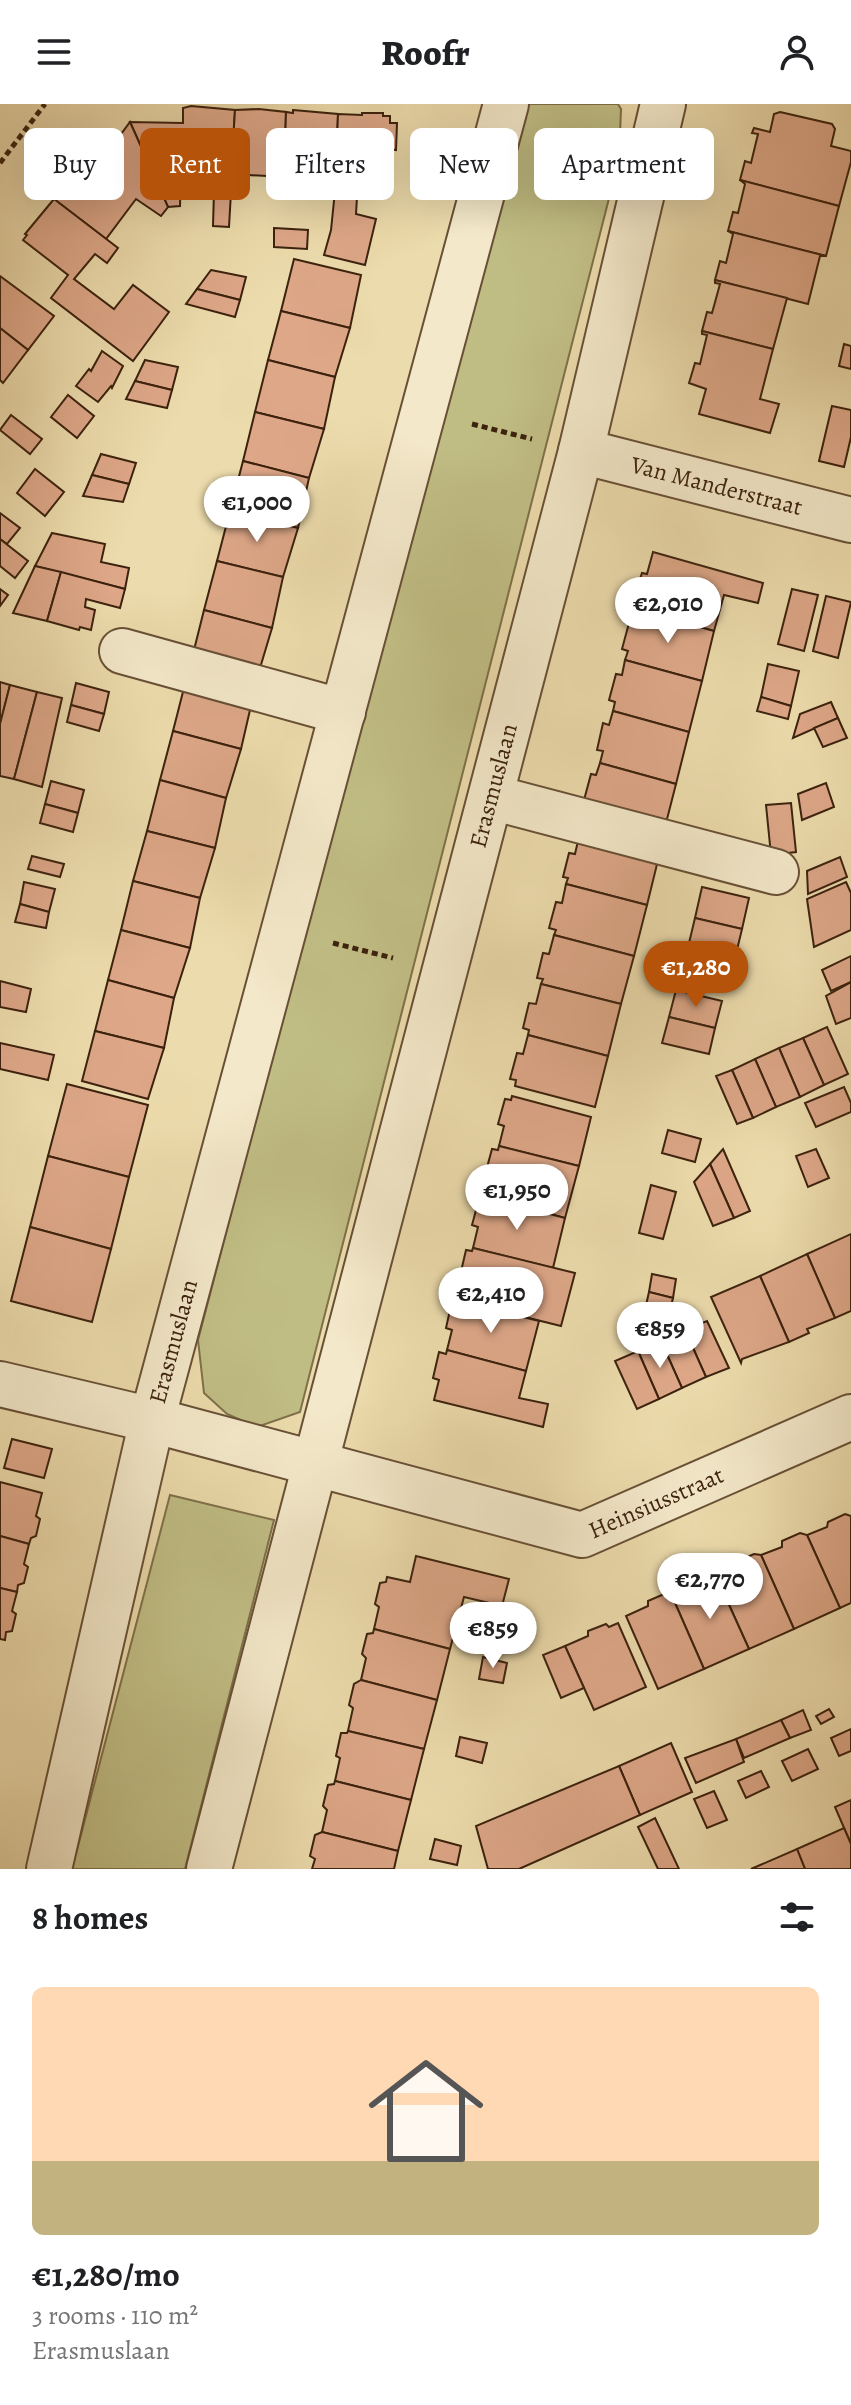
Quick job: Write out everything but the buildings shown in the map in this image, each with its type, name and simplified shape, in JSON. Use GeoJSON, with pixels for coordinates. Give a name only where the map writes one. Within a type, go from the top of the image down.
{"type":"FeatureCollection","features":[{"type":"Feature","properties":{"kind":"street","name":"Erasmuslaan"},"geometry":{"type":"LineString","coordinates":[[49,1869],[152,1420],[506,104]]}},
{"type":"Feature","properties":{"kind":"street","name":"Erasmuslaan"},"geometry":{"type":"LineString","coordinates":[[209,1869],[581,451],[663,104]]}},
{"type":"Feature","properties":{"kind":"street","name":"Van Manderstraat"},"geometry":{"type":"LineString","coordinates":[[581,451],[851,520]]}},
{"type":"Feature","properties":{"kind":"street"},"geometry":{"type":"LineString","coordinates":[[122,651],[343,712]]}},
{"type":"Feature","properties":{"kind":"street"},"geometry":{"type":"LineString","coordinates":[[491,797],[776,872]]}},
{"type":"Feature","properties":{"kind":"street"},"geometry":{"type":"LineString","coordinates":[[0,1384],[152,1420]]}},
{"type":"Feature","properties":{"kind":"street","name":"Heinsiusstraat"},"geometry":{"type":"LineString","coordinates":[[315,1464],[582,1535],[851,1417]]}},
{"type":"Feature","properties":{"kind":"street","name":"Erasmuslaan"},"geometry":{"type":"LineString","coordinates":[[152,1420],[315,1464]]}},
{"type":"Feature","properties":{"kind":"path"},"geometry":{"type":"LineString","coordinates":[[0,163],[45,104]]}},
{"type":"Feature","properties":{"kind":"shaded area"},"geometry":{"type":"Polygon","coordinates":[[[525,104],[618,104],[621,109],[620,128],[534,128],[534,200],[609,200],[300,1412],[257,1427],[227,1414],[204,1393],[198,1340],[499,200],[518,200],[518,130],[525,104]]]}},
{"type":"Feature","properties":{"kind":"shaded area"},"geometry":{"type":"Polygon","coordinates":[[[170,1495],[274,1520],[185,1869],[72,1869],[170,1495]]]}}]}
